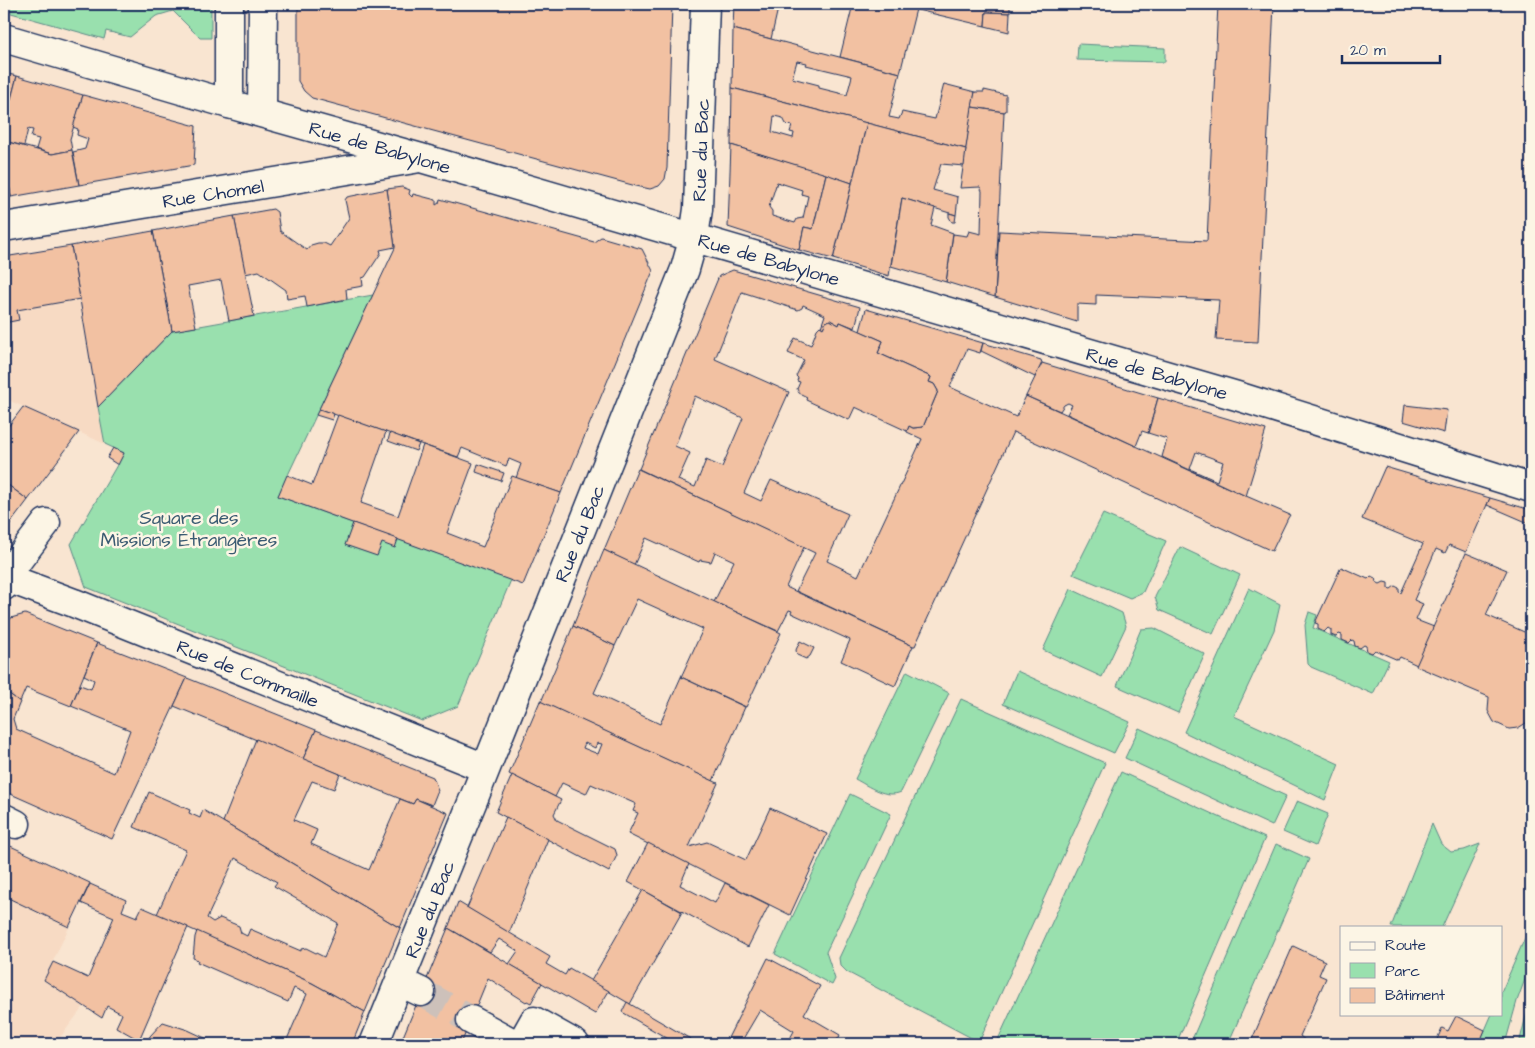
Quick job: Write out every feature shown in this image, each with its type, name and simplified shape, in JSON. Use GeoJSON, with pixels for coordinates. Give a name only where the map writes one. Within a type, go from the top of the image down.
{"type":"FeatureCollection","features":[{"type":"Feature","properties":{"kind":"street"},"geometry":{"type":"LineString","coordinates":[[229,4],[229,104]]}},
{"type":"Feature","properties":{"kind":"street"},"geometry":{"type":"LineString","coordinates":[[262,113],[263,4]]}},
{"type":"Feature","properties":{"kind":"street","name":"Rue du Bac"},"geometry":{"type":"LineString","coordinates":[[374,1044],[411,987],[486,768],[685,269],[694,237],[698,209],[705,4]]}},
{"type":"Feature","properties":{"kind":"street","name":"Rue de Babylone"},"geometry":{"type":"LineString","coordinates":[[4,38],[1237,396],[1531,488]]}},
{"type":"Feature","properties":{"kind":"street","name":"Rue Chomel"},"geometry":{"type":"LineString","coordinates":[[4,227],[421,158]]}},
{"type":"Feature","properties":{"kind":"street"},"geometry":{"type":"LineString","coordinates":[[7,582],[12,568],[46,522]]}},
{"type":"Feature","properties":{"kind":"street","name":"Rue de Commaille"},"geometry":{"type":"LineString","coordinates":[[7,582],[83,607],[486,768]]}},
{"type":"Feature","properties":{"kind":"street"},"geometry":{"type":"LineString","coordinates":[[471,1020],[515,1044]]}},
{"type":"Feature","properties":{"kind":"street"},"geometry":{"type":"LineString","coordinates":[[521,1044],[534,1021],[575,1044]]}},
{"type":"Feature","properties":{"kind":"shaded area"},"geometry":{"type":"Polygon","coordinates":[[[71,246],[105,444],[4,398],[4,257],[71,246]]]}},
{"type":"Feature","properties":{"kind":"shaded area"},"geometry":{"type":"Polygon","coordinates":[[[4,843],[90,883],[44,980],[84,1006],[55,1044],[4,1044],[4,843]]]}},
{"type":"Feature","properties":{"kind":"green space"},"geometry":{"type":"Polygon","coordinates":[[[4,4],[211,4],[211,38],[200,38],[173,11],[156,16],[130,37],[106,31],[104,39],[4,11],[4,4]]]}},
{"type":"Feature","properties":{"kind":"green space"},"geometry":{"type":"Polygon","coordinates":[[[1078,44],[1165,48],[1165,62],[1077,60],[1078,44]]]}},
{"type":"Feature","properties":{"kind":"green space","name":"Square des Missions Étrangères"},"geometry":{"type":"Polygon","coordinates":[[[373,295],[278,496],[511,580],[458,706],[422,721],[86,587],[71,544],[124,453],[105,444],[98,407],[172,331],[373,295]]]}},
{"type":"Feature","properties":{"kind":"green space"},"geometry":{"type":"Polygon","coordinates":[[[1103,514],[1166,541],[1143,592],[1130,598],[1073,574],[1103,514]]]}},
{"type":"Feature","properties":{"kind":"green space"},"geometry":{"type":"Polygon","coordinates":[[[1180,547],[1240,575],[1213,634],[1159,610],[1155,597],[1180,547]]]}},
{"type":"Feature","properties":{"kind":"green space"},"geometry":{"type":"Polygon","coordinates":[[[1249,588],[1280,604],[1274,630],[1234,716],[1339,764],[1325,800],[1184,732],[1249,588]]]}},
{"type":"Feature","properties":{"kind":"green space"},"geometry":{"type":"Polygon","coordinates":[[[1071,589],[1122,613],[1126,626],[1102,677],[1043,650],[1071,589]]]}},
{"type":"Feature","properties":{"kind":"green space"},"geometry":{"type":"Polygon","coordinates":[[[1309,612],[1317,615],[1313,628],[1389,661],[1373,694],[1308,664],[1305,625],[1309,612]]]}},
{"type":"Feature","properties":{"kind":"green space"},"geometry":{"type":"Polygon","coordinates":[[[1154,628],[1205,654],[1178,713],[1117,686],[1141,629],[1154,628]]]}},
{"type":"Feature","properties":{"kind":"green space"},"geometry":{"type":"Polygon","coordinates":[[[907,671],[949,693],[901,792],[895,794],[883,793],[855,779],[907,671]]]}},
{"type":"Feature","properties":{"kind":"green space"},"geometry":{"type":"Polygon","coordinates":[[[1017,671],[1130,722],[1114,753],[1003,704],[1017,671]]]}},
{"type":"Feature","properties":{"kind":"green space"},"geometry":{"type":"Polygon","coordinates":[[[961,699],[1105,763],[979,1042],[847,972],[840,965],[839,958],[961,699]]]}},
{"type":"Feature","properties":{"kind":"green space"},"geometry":{"type":"Polygon","coordinates":[[[1139,728],[1286,796],[1272,826],[1125,758],[1139,728]]]}},
{"type":"Feature","properties":{"kind":"green space"},"geometry":{"type":"Polygon","coordinates":[[[1121,772],[1265,838],[1176,1044],[996,1044],[1121,772]]]}},
{"type":"Feature","properties":{"kind":"green space"},"geometry":{"type":"Polygon","coordinates":[[[850,794],[891,814],[826,952],[835,979],[832,985],[775,954],[850,794]]]}},
{"type":"Feature","properties":{"kind":"green space"},"geometry":{"type":"Polygon","coordinates":[[[1297,801],[1328,814],[1315,846],[1283,832],[1297,801]]]}},
{"type":"Feature","properties":{"kind":"green space"},"geometry":{"type":"Polygon","coordinates":[[[1432,824],[1441,844],[1451,852],[1464,850],[1480,844],[1442,926],[1391,926],[1432,824]]]}},
{"type":"Feature","properties":{"kind":"green space"},"geometry":{"type":"Polygon","coordinates":[[[1276,844],[1309,859],[1228,1044],[1190,1044],[1276,844]]]}},
{"type":"Feature","properties":{"kind":"green space"},"geometry":{"type":"Polygon","coordinates":[[[1531,924],[1531,963],[1517,1001],[1505,1044],[1479,1044],[1491,1016],[1502,1016],[1502,991],[1531,924]]]}},
{"type":"Feature","properties":{"kind":"green space"},"geometry":{"type":"Polygon","coordinates":[[[1531,996],[1531,1044],[1519,1044],[1531,996]]]}},
{"type":"Feature","properties":{"kind":"building"},"geometry":{"type":"Polygon","coordinates":[[[298,4],[672,4],[667,168],[665,179],[659,186],[650,189],[636,186],[312,98],[304,91],[298,81],[298,4]]]}},
{"type":"Feature","properties":{"kind":"building"},"geometry":{"type":"Polygon","coordinates":[[[734,4],[779,4],[771,39],[733,29],[734,4]]]}},
{"type":"Feature","properties":{"kind":"building"},"geometry":{"type":"Polygon","coordinates":[[[853,4],[892,4],[916,9],[900,73],[840,57],[853,4]]]}},
{"type":"Feature","properties":{"kind":"building"},"geometry":{"type":"Polygon","coordinates":[[[892,4],[1010,4],[1010,13],[986,12],[985,26],[892,4]]]}},
{"type":"Feature","properties":{"kind":"building"},"geometry":{"type":"Polygon","coordinates":[[[1218,4],[1274,4],[1258,342],[1216,340],[1219,300],[1096,295],[1096,305],[1077,304],[1077,322],[995,297],[999,231],[1207,241],[1218,4]]]}},
{"type":"Feature","properties":{"kind":"building"},"geometry":{"type":"Polygon","coordinates":[[[986,12],[1010,13],[1009,32],[985,26],[986,12]]]}},
{"type":"Feature","properties":{"kind":"building"},"geometry":{"type":"Polygon","coordinates":[[[733,29],[900,73],[889,117],[899,119],[902,112],[935,119],[944,84],[975,92],[966,149],[732,88],[733,29]],[[797,61],[792,78],[819,85],[819,88],[847,95],[852,76],[806,65],[807,63],[797,61]]]}},
{"type":"Feature","properties":{"kind":"building"},"geometry":{"type":"Polygon","coordinates":[[[4,73],[17,76],[4,126],[4,73]]]}},
{"type":"Feature","properties":{"kind":"building"},"geometry":{"type":"Polygon","coordinates":[[[17,76],[83,95],[70,139],[72,150],[52,154],[36,149],[39,139],[31,137],[33,130],[28,129],[24,146],[4,141],[4,126],[17,76]]]}},
{"type":"Feature","properties":{"kind":"building"},"geometry":{"type":"Polygon","coordinates":[[[732,88],[867,123],[852,183],[731,145],[732,88]],[[774,116],[772,132],[793,138],[794,133],[790,132],[792,126],[786,124],[783,118],[774,116]]]}},
{"type":"Feature","properties":{"kind":"building"},"geometry":{"type":"Polygon","coordinates":[[[984,90],[1006,95],[1006,111],[972,107],[975,92],[984,92],[984,90]]]}},
{"type":"Feature","properties":{"kind":"building"},"geometry":{"type":"Polygon","coordinates":[[[83,95],[196,126],[194,165],[79,185],[73,152],[85,149],[88,139],[77,135],[78,129],[73,127],[83,95]]]}},
{"type":"Feature","properties":{"kind":"building"},"geometry":{"type":"Polygon","coordinates":[[[972,107],[1004,112],[995,297],[946,282],[953,234],[967,236],[969,231],[981,234],[982,191],[980,187],[960,188],[972,107]]]}},
{"type":"Feature","properties":{"kind":"building"},"geometry":{"type":"Polygon","coordinates":[[[867,123],[966,149],[964,166],[941,164],[933,190],[958,197],[956,215],[902,198],[889,276],[833,259],[867,123]]]}},
{"type":"Feature","properties":{"kind":"building"},"geometry":{"type":"Polygon","coordinates":[[[4,141],[52,154],[72,150],[79,185],[11,197],[4,141]]]}},
{"type":"Feature","properties":{"kind":"building"},"geometry":{"type":"Polygon","coordinates":[[[731,145],[826,174],[813,229],[804,227],[799,250],[728,227],[731,145]],[[777,182],[769,207],[772,211],[772,216],[795,223],[797,219],[803,218],[808,196],[801,194],[802,190],[777,182]]]}},
{"type":"Feature","properties":{"kind":"building"},"geometry":{"type":"Polygon","coordinates":[[[4,153],[11,197],[4,199],[4,153]]]}},
{"type":"Feature","properties":{"kind":"building"},"geometry":{"type":"Polygon","coordinates":[[[826,174],[852,183],[833,259],[799,250],[804,227],[813,229],[826,174]]]}},
{"type":"Feature","properties":{"kind":"building"},"geometry":{"type":"Polygon","coordinates":[[[402,187],[410,190],[409,194],[412,197],[413,194],[436,200],[436,205],[440,199],[594,242],[601,237],[642,249],[653,271],[561,493],[516,478],[521,464],[509,459],[506,466],[462,448],[458,457],[319,409],[395,248],[387,189],[402,187]]]}},
{"type":"Feature","properties":{"kind":"building"},"geometry":{"type":"Polygon","coordinates":[[[387,189],[395,247],[380,250],[381,253],[365,277],[362,278],[363,286],[346,289],[347,299],[307,307],[305,296],[287,299],[286,290],[259,271],[245,274],[234,216],[273,209],[277,212],[280,231],[307,250],[311,245],[318,243],[330,246],[349,218],[345,200],[347,197],[387,189]]]}},
{"type":"Feature","properties":{"kind":"building"},"geometry":{"type":"Polygon","coordinates":[[[902,198],[935,208],[931,225],[953,233],[946,282],[891,266],[902,198]]]}},
{"type":"Feature","properties":{"kind":"building"},"geometry":{"type":"Polygon","coordinates":[[[949,213],[956,215],[955,222],[952,222],[949,213]]]}},
{"type":"Feature","properties":{"kind":"building"},"geometry":{"type":"Polygon","coordinates":[[[234,216],[254,316],[229,321],[221,280],[188,286],[196,327],[172,331],[153,231],[234,216]]]}},
{"type":"Feature","properties":{"kind":"building"},"geometry":{"type":"Polygon","coordinates":[[[153,231],[172,331],[98,407],[71,246],[153,231]]]}},
{"type":"Feature","properties":{"kind":"building"},"geometry":{"type":"Polygon","coordinates":[[[71,246],[80,299],[17,310],[19,320],[4,323],[4,257],[71,246]]]}},
{"type":"Feature","properties":{"kind":"building"},"geometry":{"type":"Polygon","coordinates":[[[733,270],[860,307],[855,328],[840,322],[839,325],[830,320],[826,322],[823,328],[821,327],[825,315],[803,305],[798,310],[742,292],[715,359],[789,392],[744,493],[761,501],[771,480],[848,514],[827,561],[858,576],[922,439],[907,432],[909,426],[913,428],[923,427],[938,391],[934,384],[929,382],[931,377],[878,353],[883,341],[860,331],[866,309],[983,343],[980,353],[967,349],[950,387],[1016,417],[1026,396],[1290,515],[1272,551],[1013,432],[915,646],[913,646],[796,591],[815,553],[639,469],[719,276],[733,270]],[[695,396],[675,446],[690,453],[678,480],[695,487],[706,460],[722,467],[743,418],[695,396]]]}},
{"type":"Feature","properties":{"kind":"building"},"geometry":{"type":"Polygon","coordinates":[[[830,320],[839,325],[840,322],[883,341],[878,353],[931,377],[929,382],[934,384],[938,391],[923,427],[913,428],[909,426],[907,431],[855,407],[849,420],[806,400],[807,397],[799,393],[797,389],[800,382],[797,381],[798,378],[796,376],[804,360],[788,353],[795,338],[811,345],[817,329],[820,326],[823,328],[826,322],[830,320]]]}},
{"type":"Feature","properties":{"kind":"building"},"geometry":{"type":"Polygon","coordinates":[[[983,343],[1041,360],[1042,363],[1035,377],[981,351],[983,343]]]}},
{"type":"Feature","properties":{"kind":"building"},"geometry":{"type":"Polygon","coordinates":[[[1042,363],[1158,398],[1148,433],[1142,431],[1136,446],[1067,414],[1072,405],[1068,403],[1060,411],[1026,396],[1042,363]]]}},
{"type":"Feature","properties":{"kind":"building"},"geometry":{"type":"Polygon","coordinates":[[[1158,398],[1266,430],[1246,496],[1162,457],[1167,439],[1148,433],[1158,398]],[[1196,452],[1190,469],[1217,481],[1223,462],[1196,452]]]}},
{"type":"Feature","properties":{"kind":"building"},"geometry":{"type":"Polygon","coordinates":[[[1405,405],[1447,410],[1444,433],[1403,421],[1405,405]]]}},
{"type":"Feature","properties":{"kind":"building"},"geometry":{"type":"Polygon","coordinates":[[[23,407],[79,432],[28,500],[4,482],[4,432],[23,407]]]}},
{"type":"Feature","properties":{"kind":"building"},"geometry":{"type":"Polygon","coordinates":[[[319,409],[334,414],[332,420],[316,415],[319,409]]]}},
{"type":"Feature","properties":{"kind":"building"},"geometry":{"type":"Polygon","coordinates":[[[338,415],[386,432],[361,503],[398,516],[423,445],[473,463],[447,533],[483,547],[512,476],[561,493],[523,585],[278,496],[287,475],[312,485],[338,415]]]}},
{"type":"Feature","properties":{"kind":"building"},"geometry":{"type":"Polygon","coordinates":[[[390,433],[419,444],[416,451],[388,441],[390,433]]]}},
{"type":"Feature","properties":{"kind":"building"},"geometry":{"type":"Polygon","coordinates":[[[113,448],[124,453],[118,465],[107,458],[113,448]]]}},
{"type":"Feature","properties":{"kind":"building"},"geometry":{"type":"Polygon","coordinates":[[[478,464],[504,473],[501,481],[476,472],[478,464]]]}},
{"type":"Feature","properties":{"kind":"building"},"geometry":{"type":"Polygon","coordinates":[[[1385,467],[1490,498],[1466,552],[1449,545],[1445,553],[1436,549],[1414,600],[1423,604],[1416,620],[1434,627],[1417,665],[1400,657],[1398,660],[1375,650],[1372,653],[1367,651],[1366,646],[1364,645],[1360,648],[1355,646],[1354,641],[1352,640],[1349,643],[1342,640],[1342,635],[1339,634],[1336,637],[1331,635],[1331,630],[1328,628],[1324,632],[1318,629],[1318,624],[1315,623],[1341,567],[1368,579],[1371,576],[1380,584],[1388,583],[1388,588],[1391,589],[1395,586],[1399,588],[1401,593],[1423,544],[1362,519],[1385,467]]]}},
{"type":"Feature","properties":{"kind":"building"},"geometry":{"type":"Polygon","coordinates":[[[638,469],[804,547],[786,587],[913,646],[895,686],[841,661],[850,640],[791,613],[792,611],[789,610],[778,631],[714,602],[734,561],[715,552],[711,562],[700,560],[699,562],[646,538],[634,565],[604,550],[638,469]]]}},
{"type":"Feature","properties":{"kind":"building"},"geometry":{"type":"Polygon","coordinates":[[[4,482],[28,500],[4,532],[4,482]]]}},
{"type":"Feature","properties":{"kind":"building"},"geometry":{"type":"Polygon","coordinates":[[[1490,498],[1531,510],[1531,524],[1487,505],[1490,498]]]}},
{"type":"Feature","properties":{"kind":"building"},"geometry":{"type":"Polygon","coordinates":[[[353,523],[398,539],[395,548],[382,543],[377,556],[345,545],[353,523]]]}},
{"type":"Feature","properties":{"kind":"building"},"geometry":{"type":"Polygon","coordinates":[[[604,550],[781,633],[746,707],[681,677],[703,629],[637,599],[615,646],[573,626],[604,550]]]}},
{"type":"Feature","properties":{"kind":"building"},"geometry":{"type":"Polygon","coordinates":[[[1466,553],[1507,570],[1486,615],[1531,635],[1531,717],[1518,728],[1509,729],[1494,722],[1488,711],[1489,697],[1416,666],[1466,553]]]}},
{"type":"Feature","properties":{"kind":"building"},"geometry":{"type":"Polygon","coordinates":[[[25,614],[97,643],[71,706],[26,688],[20,702],[4,690],[4,627],[11,618],[25,614]]]}},
{"type":"Feature","properties":{"kind":"building"},"geometry":{"type":"Polygon","coordinates":[[[573,626],[615,646],[594,693],[660,724],[681,677],[745,707],[713,781],[541,702],[573,626]]]}},
{"type":"Feature","properties":{"kind":"building"},"geometry":{"type":"Polygon","coordinates":[[[800,641],[814,648],[806,659],[797,655],[796,650],[800,641]]]}},
{"type":"Feature","properties":{"kind":"building"},"geometry":{"type":"Polygon","coordinates":[[[97,643],[187,678],[112,839],[4,791],[4,690],[20,702],[13,719],[16,729],[114,773],[130,730],[71,706],[80,685],[91,689],[94,680],[84,675],[97,643]]]}},
{"type":"Feature","properties":{"kind":"building"},"geometry":{"type":"Polygon","coordinates":[[[187,678],[316,730],[303,759],[174,706],[187,678]]]}},
{"type":"Feature","properties":{"kind":"building"},"geometry":{"type":"Polygon","coordinates":[[[540,701],[718,783],[689,847],[707,842],[746,860],[770,808],[827,834],[790,915],[628,834],[638,813],[633,811],[636,804],[591,784],[586,794],[562,783],[555,797],[509,774],[540,701]],[[585,743],[583,748],[598,754],[602,744],[597,743],[595,748],[585,743]]]}},
{"type":"Feature","properties":{"kind":"building"},"geometry":{"type":"Polygon","coordinates":[[[316,730],[433,777],[438,790],[432,805],[416,799],[413,804],[303,759],[316,730]]]}},
{"type":"Feature","properties":{"kind":"building"},"geometry":{"type":"Polygon","coordinates":[[[256,739],[340,774],[334,789],[312,781],[294,820],[317,830],[311,844],[369,870],[400,799],[413,804],[416,799],[448,813],[400,928],[223,822],[256,739]]]}},
{"type":"Feature","properties":{"kind":"building"},"geometry":{"type":"Polygon","coordinates":[[[512,775],[561,800],[554,814],[557,820],[615,849],[617,855],[609,872],[496,812],[512,775]]]}},
{"type":"Feature","properties":{"kind":"building"},"geometry":{"type":"Polygon","coordinates":[[[149,792],[190,810],[189,813],[200,818],[203,810],[400,928],[365,1012],[312,983],[157,914],[186,850],[134,827],[149,792]],[[235,858],[207,918],[213,922],[220,918],[239,926],[241,933],[247,936],[250,929],[301,951],[301,949],[306,948],[324,957],[338,923],[274,886],[277,882],[235,858]]]}},
{"type":"Feature","properties":{"kind":"building"},"geometry":{"type":"Polygon","coordinates":[[[506,817],[548,839],[509,933],[467,908],[506,817]]]}},
{"type":"Feature","properties":{"kind":"building"},"geometry":{"type":"Polygon","coordinates":[[[4,843],[90,883],[69,927],[4,896],[4,843]]]}},
{"type":"Feature","properties":{"kind":"building"},"geometry":{"type":"Polygon","coordinates":[[[648,843],[689,864],[680,885],[715,903],[725,883],[769,905],[748,947],[628,882],[648,843]]]}},
{"type":"Feature","properties":{"kind":"building"},"geometry":{"type":"Polygon","coordinates":[[[90,884],[126,900],[122,911],[137,917],[142,907],[188,927],[139,1040],[116,1027],[122,1014],[107,1006],[102,1018],[44,980],[53,962],[88,978],[114,917],[81,903],[90,884]]]}},
{"type":"Feature","properties":{"kind":"building"},"geometry":{"type":"Polygon","coordinates":[[[643,890],[682,912],[630,1004],[591,981],[643,890]]]}},
{"type":"Feature","properties":{"kind":"building"},"geometry":{"type":"Polygon","coordinates":[[[458,902],[550,957],[546,964],[565,975],[569,968],[609,991],[595,1014],[509,964],[518,951],[499,939],[490,952],[448,928],[458,902]]]}},
{"type":"Feature","properties":{"kind":"building"},"geometry":{"type":"Polygon","coordinates":[[[448,928],[542,983],[531,1003],[526,1002],[488,978],[461,1044],[400,1044],[448,928]]]}},
{"type":"Feature","properties":{"kind":"building"},"geometry":{"type":"Polygon","coordinates":[[[197,931],[312,983],[365,1012],[352,1044],[285,1044],[307,994],[294,988],[288,1002],[197,962],[198,960],[193,958],[197,931]]]}},
{"type":"Feature","properties":{"kind":"building"},"geometry":{"type":"Polygon","coordinates":[[[1293,946],[1325,961],[1319,975],[1326,978],[1300,1036],[1306,1041],[1306,1044],[1250,1044],[1293,946]]]}},
{"type":"Feature","properties":{"kind":"building"},"geometry":{"type":"Polygon","coordinates":[[[768,958],[820,986],[804,1014],[840,1035],[835,1044],[787,1044],[794,1031],[760,1010],[740,1044],[725,1044],[768,958]]]}},
{"type":"Feature","properties":{"kind":"building"},"geometry":{"type":"Polygon","coordinates":[[[627,1002],[699,1044],[677,1044],[622,1012],[627,1002]]]}},
{"type":"Feature","properties":{"kind":"building"},"geometry":{"type":"Polygon","coordinates":[[[1456,1016],[1485,1030],[1479,1044],[1435,1044],[1442,1028],[1448,1031],[1456,1016]]]}},
{"type":"Feature","properties":{"kind":"building"},"geometry":{"type":"Polygon","coordinates":[[[163,1022],[188,1030],[218,1044],[147,1044],[150,1036],[163,1022]]]}},
{"type":"Feature","properties":{"kind":"tunnel"},"geometry":{"type":"LineString","coordinates":[[421,992],[471,1020]]}}]}
